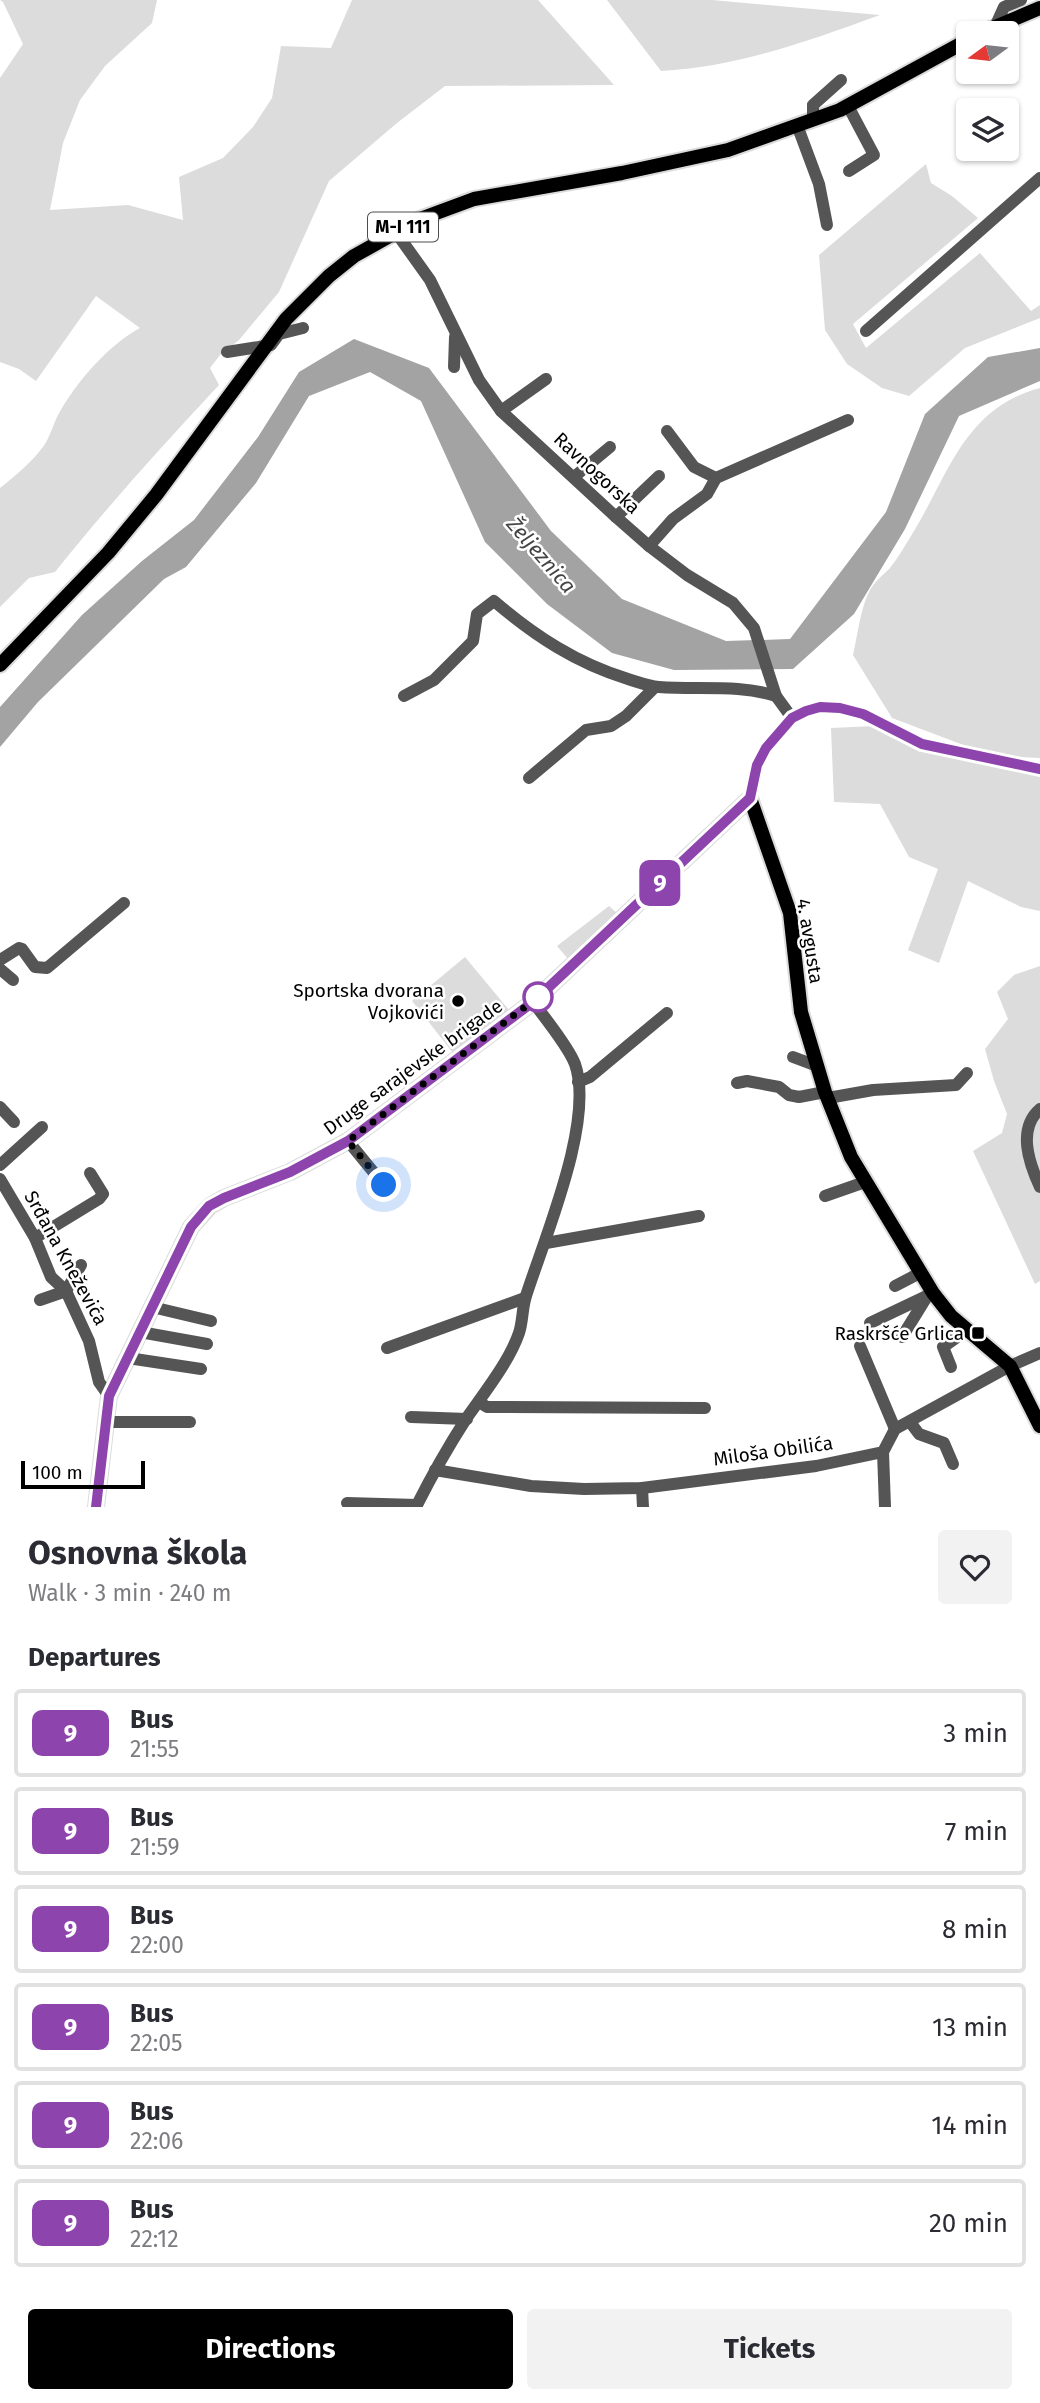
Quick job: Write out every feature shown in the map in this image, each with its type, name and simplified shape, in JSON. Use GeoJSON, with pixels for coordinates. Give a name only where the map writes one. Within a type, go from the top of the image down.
{"type":"FeatureCollection","features":[{"type":"Feature","properties":{"kind":"main road"},"geometry":{"type":"LineString","coordinates":[[1009,21],[1040,8]]}},
{"type":"Feature","properties":{"kind":"main road","name":"M-I 111"},"geometry":{"type":"LineString","coordinates":[[0,666],[108,552],[148,505],[265,345],[306,298],[354,256],[420,219],[474,199],[622,173],[728,150],[848,106],[956,47]]}},
{"type":"Feature","properties":{"kind":"main road","name":"Druge sarajevske brigade"},"geometry":{"type":"LineString","coordinates":[[96,1507],[109,1396],[191,1227],[209,1206],[290,1172],[348,1141],[533,1002],[750,798]]}},
{"type":"Feature","properties":{"kind":"main road","name":"4. avgusta"},"geometry":{"type":"LineString","coordinates":[[750,798],[790,913],[801,1012],[826,1095],[851,1157],[920,1273],[930,1295],[1010,1366],[1040,1426]]}},
{"type":"Feature","properties":{"kind":"street"},"geometry":{"type":"LineString","coordinates":[[998,21],[1004,7],[1021,0]]}},
{"type":"Feature","properties":{"kind":"street"},"geometry":{"type":"LineString","coordinates":[[813,119],[813,105],[841,80]]}},
{"type":"Feature","properties":{"kind":"street"},"geometry":{"type":"LineString","coordinates":[[848,106],[874,155],[849,171]]}},
{"type":"Feature","properties":{"kind":"street"},"geometry":{"type":"LineString","coordinates":[[797,125],[820,184],[827,225]]}},
{"type":"Feature","properties":{"kind":"street"},"geometry":{"type":"LineString","coordinates":[[866,331],[1040,178]]}},
{"type":"Feature","properties":{"kind":"street","name":"Ravnogorska"},"geometry":{"type":"LineString","coordinates":[[395,232],[430,280],[479,380],[501,411],[649,546],[687,575],[733,603],[754,628],[776,691],[792,718]]}},
{"type":"Feature","properties":{"kind":"street"},"geometry":{"type":"LineString","coordinates":[[227,352],[271,345],[279,334],[303,328]]}},
{"type":"Feature","properties":{"kind":"street"},"geometry":{"type":"LineString","coordinates":[[454,367],[456,333]]}},
{"type":"Feature","properties":{"kind":"street"},"geometry":{"type":"LineString","coordinates":[[501,411],[547,379]]}},
{"type":"Feature","properties":{"kind":"street"},"geometry":{"type":"LineString","coordinates":[[649,546],[673,519],[707,494],[716,478],[848,420]]}},
{"type":"Feature","properties":{"kind":"street"},"geometry":{"type":"LineString","coordinates":[[667,430],[694,467],[716,478]]}},
{"type":"Feature","properties":{"kind":"street"},"geometry":{"type":"LineString","coordinates":[[574,477],[610,447]]}},
{"type":"Feature","properties":{"kind":"street"},"geometry":{"type":"LineString","coordinates":[[616,517],[659,476]]}},
{"type":"Feature","properties":{"kind":"street"},"geometry":{"type":"LineString","coordinates":[[404,696],[434,680],[473,641],[477,614],[494,601],[524,628],[555,648],[602,671],[655,687],[776,691]]}},
{"type":"Feature","properties":{"kind":"street"},"geometry":{"type":"LineString","coordinates":[[529,778],[586,730],[611,726],[626,716],[655,687]]}},
{"type":"Feature","properties":{"kind":"street"},"geometry":{"type":"LineString","coordinates":[[750,798],[757,765],[766,748],[792,718],[820,707],[840,708],[863,714],[922,744],[1040,769]]}},
{"type":"Feature","properties":{"kind":"street"},"geometry":{"type":"LineString","coordinates":[[0,960],[19,948],[35,967],[47,968],[124,902]]}},
{"type":"Feature","properties":{"kind":"street"},"geometry":{"type":"LineString","coordinates":[[0,969],[13,980]]}},
{"type":"Feature","properties":{"kind":"street"},"geometry":{"type":"LineString","coordinates":[[348,1503],[416,1506],[519,1333],[525,1298],[546,1243],[574,1146],[578,1115],[575,1063],[533,1002]]}},
{"type":"Feature","properties":{"kind":"street"},"geometry":{"type":"LineString","coordinates":[[578,1082],[590,1077],[667,1013]]}},
{"type":"Feature","properties":{"kind":"street"},"geometry":{"type":"LineString","coordinates":[[793,1057],[817,1066]]}},
{"type":"Feature","properties":{"kind":"street"},"geometry":{"type":"LineString","coordinates":[[737,1083],[747,1081],[779,1087],[799,1097],[956,1085],[967,1073]]}},
{"type":"Feature","properties":{"kind":"street"},"geometry":{"type":"LineString","coordinates":[[873,1090],[888,1095]]}},
{"type":"Feature","properties":{"kind":"street"},"geometry":{"type":"LineString","coordinates":[[0,1107],[14,1122]]}},
{"type":"Feature","properties":{"kind":"street"},"geometry":{"type":"LineString","coordinates":[[1040,1109],[1032,1116],[1027,1134],[1031,1166],[1040,1187]]}},
{"type":"Feature","properties":{"kind":"street"},"geometry":{"type":"LineString","coordinates":[[0,1165],[42,1128]]}},
{"type":"Feature","properties":{"kind":"street"},"geometry":{"type":"LineString","coordinates":[[348,1141],[384,1185]]}},
{"type":"Feature","properties":{"kind":"street"},"geometry":{"type":"LineString","coordinates":[[35,1238],[99,1199],[103,1194],[90,1172]]}},
{"type":"Feature","properties":{"kind":"street","name":"Srđana Kneževića"},"geometry":{"type":"LineString","coordinates":[[0,1179],[35,1238],[51,1277],[66,1291],[89,1341],[99,1382],[109,1396]]}},
{"type":"Feature","properties":{"kind":"street"},"geometry":{"type":"LineString","coordinates":[[825,1196],[865,1182]]}},
{"type":"Feature","properties":{"kind":"street"},"geometry":{"type":"LineString","coordinates":[[546,1243],[699,1216]]}},
{"type":"Feature","properties":{"kind":"street"},"geometry":{"type":"LineString","coordinates":[[40,1300],[66,1291],[81,1265]]}},
{"type":"Feature","properties":{"kind":"street"},"geometry":{"type":"LineString","coordinates":[[895,1286],[920,1273]]}},
{"type":"Feature","properties":{"kind":"street"},"geometry":{"type":"LineString","coordinates":[[870,1323],[930,1295]]}},
{"type":"Feature","properties":{"kind":"street"},"geometry":{"type":"LineString","coordinates":[[902,1337],[930,1295]]}},
{"type":"Feature","properties":{"kind":"street"},"geometry":{"type":"LineString","coordinates":[[387,1348],[525,1298]]}},
{"type":"Feature","properties":{"kind":"street"},"geometry":{"type":"LineString","coordinates":[[152,1307],[211,1321]]}},
{"type":"Feature","properties":{"kind":"street"},"geometry":{"type":"LineString","coordinates":[[951,1367],[943,1348],[967,1330]]}},
{"type":"Feature","properties":{"kind":"street"},"geometry":{"type":"LineString","coordinates":[[140,1332],[207,1344]]}},
{"type":"Feature","properties":{"kind":"street"},"geometry":{"type":"LineString","coordinates":[[860,1346],[895,1430]]}},
{"type":"Feature","properties":{"kind":"street"},"geometry":{"type":"LineString","coordinates":[[885,1507],[883,1452],[895,1430],[1010,1366],[1040,1353]]}},
{"type":"Feature","properties":{"kind":"street"},"geometry":{"type":"LineString","coordinates":[[128,1358],[201,1369]]}},
{"type":"Feature","properties":{"kind":"street"},"geometry":{"type":"LineString","coordinates":[[479,1402],[486,1407],[705,1409]]}},
{"type":"Feature","properties":{"kind":"street"},"geometry":{"type":"LineString","coordinates":[[411,1417],[467,1419]]}},
{"type":"Feature","properties":{"kind":"street"},"geometry":{"type":"LineString","coordinates":[[106,1422],[190,1422]]}},
{"type":"Feature","properties":{"kind":"street"},"geometry":{"type":"LineString","coordinates":[[910,1422],[919,1434],[944,1443],[953,1464]]}},
{"type":"Feature","properties":{"kind":"street","name":"Miloša Obilića"},"geometry":{"type":"LineString","coordinates":[[435,1470],[531,1486],[642,1488],[816,1466],[883,1452]]}},
{"type":"Feature","properties":{"kind":"street"},"geometry":{"type":"LineString","coordinates":[[642,1488],[643,1507]]}},
{"type":"Feature","properties":{"kind":"shaded area"},"geometry":{"type":"Polygon","coordinates":[[[0,0],[157,0],[152,23],[105,66],[80,100],[63,143],[50,210],[128,205],[183,220],[179,177],[223,158],[253,127],[272,98],[281,46],[331,48],[352,0],[538,0],[614,85],[445,86],[397,123],[329,181],[279,292],[239,340],[220,355],[210,368],[219,385],[135,477],[55,572],[29,578],[0,607],[0,488],[43,447],[59,413],[86,374],[117,343],[140,328],[96,296],[36,381],[19,369],[0,362],[0,78],[23,44],[0,0]]]}},
{"type":"Feature","properties":{"kind":"shaded area"},"geometry":{"type":"Polygon","coordinates":[[[607,0],[712,0],[880,15],[745,58],[690,69],[661,71],[607,0]]]}},
{"type":"Feature","properties":{"kind":"shaded area"},"geometry":{"type":"Polygon","coordinates":[[[926,164],[931,183],[952,196],[978,218],[853,324],[866,348],[980,253],[1031,311],[1040,305],[1040,318],[965,348],[909,396],[882,388],[847,364],[825,330],[819,255],[926,164]]]}},
{"type":"Feature","properties":{"kind":"shaded area"},"geometry":{"type":"Polygon","coordinates":[[[1040,388],[1040,758],[1019,757],[966,746],[892,718],[853,655],[861,614],[869,592],[901,552],[960,447],[993,411],[1014,398],[1040,388]]]}},
{"type":"Feature","properties":{"kind":"shaded area"},"geometry":{"type":"Polygon","coordinates":[[[875,726],[1040,773],[1040,911],[1021,907],[968,881],[939,963],[908,950],[938,869],[909,857],[880,804],[834,802],[831,728],[875,726]]]}},
{"type":"Feature","properties":{"kind":"shaded area"},"geometry":{"type":"Polygon","coordinates":[[[609,906],[619,915],[569,960],[557,946],[609,906]]]}},
{"type":"Feature","properties":{"kind":"shaded area"},"geometry":{"type":"Polygon","coordinates":[[[465,957],[509,1010],[454,1054],[412,1001],[465,957]]]}},
{"type":"Feature","properties":{"kind":"shaded area"},"geometry":{"type":"Polygon","coordinates":[[[1040,966],[1040,1281],[1035,1284],[973,1151],[1002,1133],[1007,1114],[985,1049],[1008,1019],[997,992],[1014,975],[1040,966]]]}},
{"type":"Feature","properties":{"kind":"water","name":"Željeznica"},"geometry":{"type":"Polygon","coordinates":[[[354,339],[429,368],[551,531],[622,599],[726,641],[790,639],[886,512],[925,414],[988,357],[1040,348],[1040,381],[959,416],[905,529],[854,614],[793,669],[674,670],[612,653],[547,604],[485,542],[421,401],[370,372],[309,396],[256,483],[186,567],[164,579],[38,702],[0,747],[0,707],[82,615],[142,561],[194,520],[258,437],[299,372],[354,339]]]}},
{"type":"Feature","properties":{"kind":"bus line","name":"9"},"geometry":{"type":"LineString","coordinates":[[96,1507],[109,1396],[191,1227],[200,1215],[209,1206],[224,1198],[290,1172],[348,1141],[533,1002],[750,798],[757,765],[766,748],[792,718],[820,707],[840,708],[863,714],[922,744],[1040,769]]}},
{"type":"Feature","properties":{"kind":"place","name":"Sportska dvorana Vojkovići"},"geometry":{"type":"Point","coordinates":[458,1001]}},
{"type":"Feature","properties":{"kind":"place","name":"Raskršće Grlica"},"geometry":{"type":"Point","coordinates":[978,1333]}},
{"type":"Feature","properties":{"kind":"route"},"geometry":{"type":"LineString","coordinates":[[384,1185],[348,1141],[538,997]]}}]}
